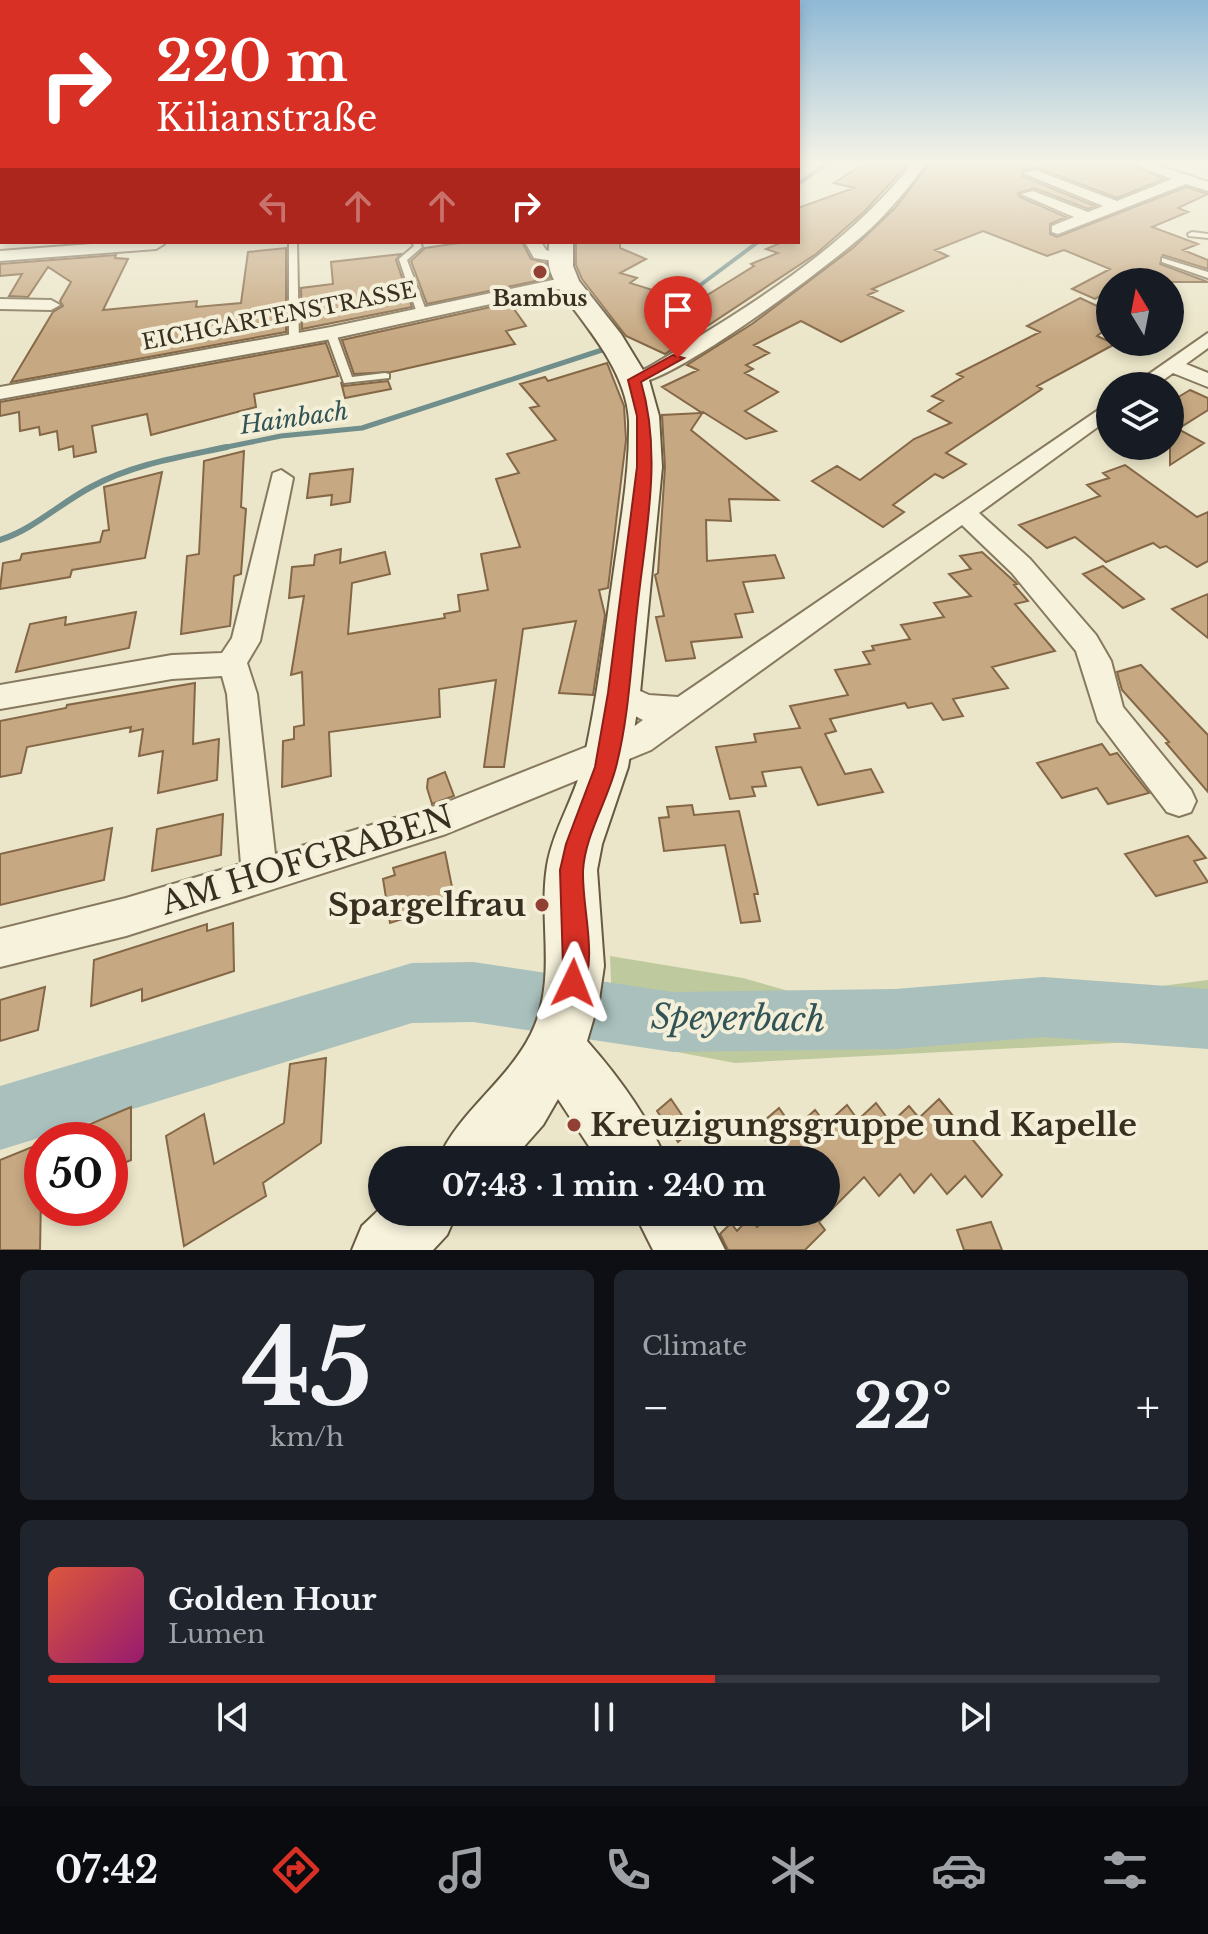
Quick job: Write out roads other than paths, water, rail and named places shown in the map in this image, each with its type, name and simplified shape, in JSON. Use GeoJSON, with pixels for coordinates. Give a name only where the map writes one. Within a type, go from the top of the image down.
{"type":"FeatureCollection","features":[{"type":"Feature","properties":{"kind":"main road"},"geometry":{"type":"LineString","coordinates":[[483,1146],[521,1103],[559,1038],[576,966],[572,870],[607,754],[618,693],[646,441],[644,416],[634,380],[555,256]]}},
{"type":"Feature","properties":{"kind":"main road"},"geometry":{"type":"LineString","coordinates":[[559,1038],[625,1146]]}},
{"type":"Feature","properties":{"kind":"main road"},"geometry":{"type":"LineString","coordinates":[[386,1250],[410,1226]]}},
{"type":"Feature","properties":{"kind":"main road"},"geometry":{"type":"LineString","coordinates":[[676,1226],[691,1250]]}},
{"type":"Feature","properties":{"kind":"street"},"geometry":{"type":"LineString","coordinates":[[634,380],[654,373],[789,284],[868,222]]}},
{"type":"Feature","properties":{"kind":"street"},"geometry":{"type":"LineString","coordinates":[[1058,229],[1075,222]]}},
{"type":"Feature","properties":{"kind":"street"},"geometry":{"type":"LineString","coordinates":[[0,256],[156,244]]}},
{"type":"Feature","properties":{"kind":"street","name":"EICHGARTENSTRASSE"},"geometry":{"type":"LineString","coordinates":[[0,393],[331,333],[422,313],[555,256]]}},
{"type":"Feature","properties":{"kind":"street"},"geometry":{"type":"LineString","coordinates":[[0,304],[51,305]]}},
{"type":"Feature","properties":{"kind":"street"},"geometry":{"type":"LineString","coordinates":[[1162,372],[1208,339]]}},
{"type":"Feature","properties":{"kind":"street"},"geometry":{"type":"LineString","coordinates":[[1172,365],[1208,381]]}},
{"type":"Feature","properties":{"kind":"street","name":"AM HOFGRABEN"},"geometry":{"type":"LineString","coordinates":[[0,948],[126,917],[446,818],[640,740],[1096,418]]}},
{"type":"Feature","properties":{"kind":"street"},"geometry":{"type":"LineString","coordinates":[[230,664],[246,641],[281,478]]}},
{"type":"Feature","properties":{"kind":"street"},"geometry":{"type":"LineString","coordinates":[[962,511],[1021,566],[1086,643],[1096,661],[1109,712],[1179,801]]}},
{"type":"Feature","properties":{"kind":"street"},"geometry":{"type":"LineString","coordinates":[[0,697],[172,667],[230,664],[235,669],[242,694],[260,877]]}},
{"type":"Feature","properties":{"kind":"street"},"geometry":{"type":"LineString","coordinates":[[618,693],[645,708],[686,710]]}},
{"type":"Feature","properties":{"kind":"lane"},"geometry":{"type":"LineString","coordinates":[[1192,234],[1208,236]]}},
{"type":"Feature","properties":{"kind":"lane"},"geometry":{"type":"LineString","coordinates":[[293,244],[294,340]]}},
{"type":"Feature","properties":{"kind":"lane"},"geometry":{"type":"LineString","coordinates":[[417,244],[418,247],[403,259],[422,313]]}},
{"type":"Feature","properties":{"kind":"lane"},"geometry":{"type":"LineString","coordinates":[[1165,260],[1208,275]]}},
{"type":"Feature","properties":{"kind":"lane"},"geometry":{"type":"LineString","coordinates":[[331,333],[348,381],[385,376]]}},
{"type":"Feature","properties":{"kind":"waterway","name":"Hainbach"},"geometry":{"type":"LineString","coordinates":[[695,289],[755,244]]}},
{"type":"Feature","properties":{"kind":"waterway","name":"Hainbach"},"geometry":{"type":"LineString","coordinates":[[674,305],[697,287]]}},
{"type":"Feature","properties":{"kind":"waterway","name":"Hainbach"},"geometry":{"type":"LineString","coordinates":[[217,449],[281,436],[362,428],[602,350]]}},
{"type":"Feature","properties":{"kind":"waterway","name":"Hainbach"},"geometry":{"type":"LineString","coordinates":[[0,540],[123,472],[227,447]]}},
{"type":"Feature","properties":{"kind":"waterway","name":"Speyerbach"},"geometry":{"type":"LineString","coordinates":[[0,1118],[412,993],[473,992],[673,1022],[895,1019],[997,1008],[1043,1007],[1208,1019]]}},
{"type":"Feature","properties":{"kind":"place","name":"Bambus"},"geometry":{"type":"Point","coordinates":[540,272]}},
{"type":"Feature","properties":{"kind":"place","name":"Spargelfrau"},"geometry":{"type":"Point","coordinates":[542,905]}},
{"type":"Feature","properties":{"kind":"place","name":"Kreuzigungsgruppe und Kapelle"},"geometry":{"type":"Point","coordinates":[574,1125]}}]}
